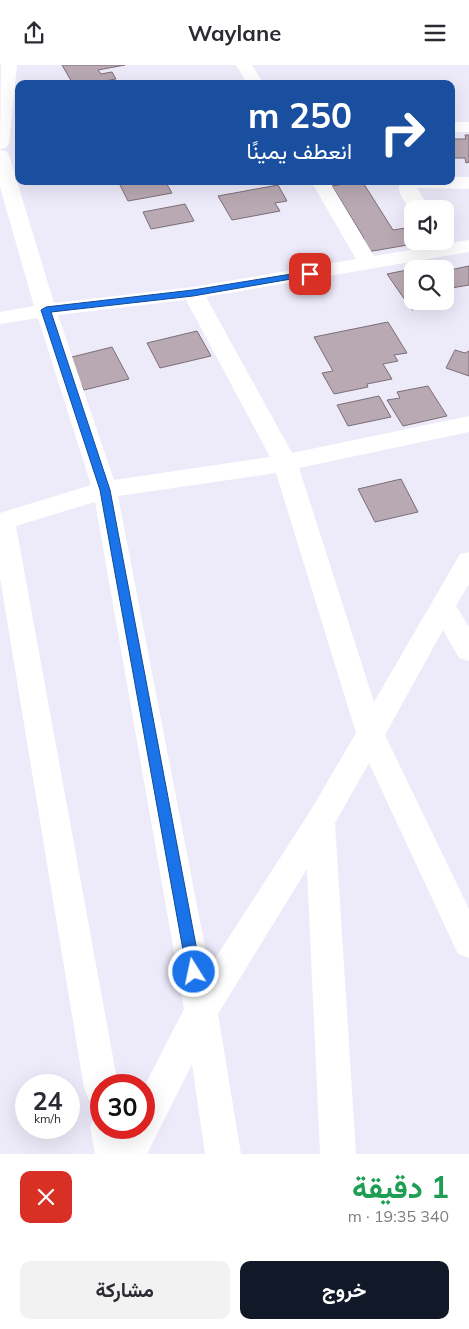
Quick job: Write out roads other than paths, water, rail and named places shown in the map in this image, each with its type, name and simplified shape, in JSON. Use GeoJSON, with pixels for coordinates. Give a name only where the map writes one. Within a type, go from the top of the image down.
{"type":"FeatureCollection","features":[{"type":"Feature","properties":{"kind":"street"},"geometry":{"type":"LineString","coordinates":[[0,144],[10,65]]}},
{"type":"Feature","properties":{"kind":"street"},"geometry":{"type":"LineString","coordinates":[[244,65],[253,80]]}},
{"type":"Feature","properties":{"kind":"street"},"geometry":{"type":"LineString","coordinates":[[455,127],[469,127]]}},
{"type":"Feature","properties":{"kind":"street"},"geometry":{"type":"LineString","coordinates":[[15,149],[0,153],[46,310],[105,490],[201,1011],[223,1154]]}},
{"type":"Feature","properties":{"kind":"street"},"geometry":{"type":"LineString","coordinates":[[455,183],[469,183]]}},
{"type":"Feature","properties":{"kind":"street"},"geometry":{"type":"LineString","coordinates":[[322,185],[369,264]]}},
{"type":"Feature","properties":{"kind":"street"},"geometry":{"type":"LineString","coordinates":[[408,185],[408,191],[414,200]]}},
{"type":"Feature","properties":{"kind":"street"},"geometry":{"type":"LineString","coordinates":[[0,318],[46,310],[193,293],[369,264],[455,245]]}},
{"type":"Feature","properties":{"kind":"street"},"geometry":{"type":"LineString","coordinates":[[193,293],[284,463],[370,734],[469,943]]}},
{"type":"Feature","properties":{"kind":"street"},"geometry":{"type":"LineString","coordinates":[[99,1074],[1,521],[105,490],[284,463],[469,424]]}},
{"type":"Feature","properties":{"kind":"street"},"geometry":{"type":"LineString","coordinates":[[155,1101],[201,1011],[320,822],[469,561]]}},
{"type":"Feature","properties":{"kind":"street"},"geometry":{"type":"LineString","coordinates":[[443,607],[469,650]]}},
{"type":"Feature","properties":{"kind":"street"},"geometry":{"type":"LineString","coordinates":[[320,822],[338,1154]]}},
{"type":"Feature","properties":{"kind":"street"},"geometry":{"type":"LineString","coordinates":[[336,1119],[358,1154]]}},
{"type":"Feature","properties":{"kind":"street"},"geometry":{"type":"LineString","coordinates":[[110,1139],[113,1154]]}},
{"type":"Feature","properties":{"kind":"street"},"geometry":{"type":"LineString","coordinates":[[128,1154],[136,1139]]}}]}
